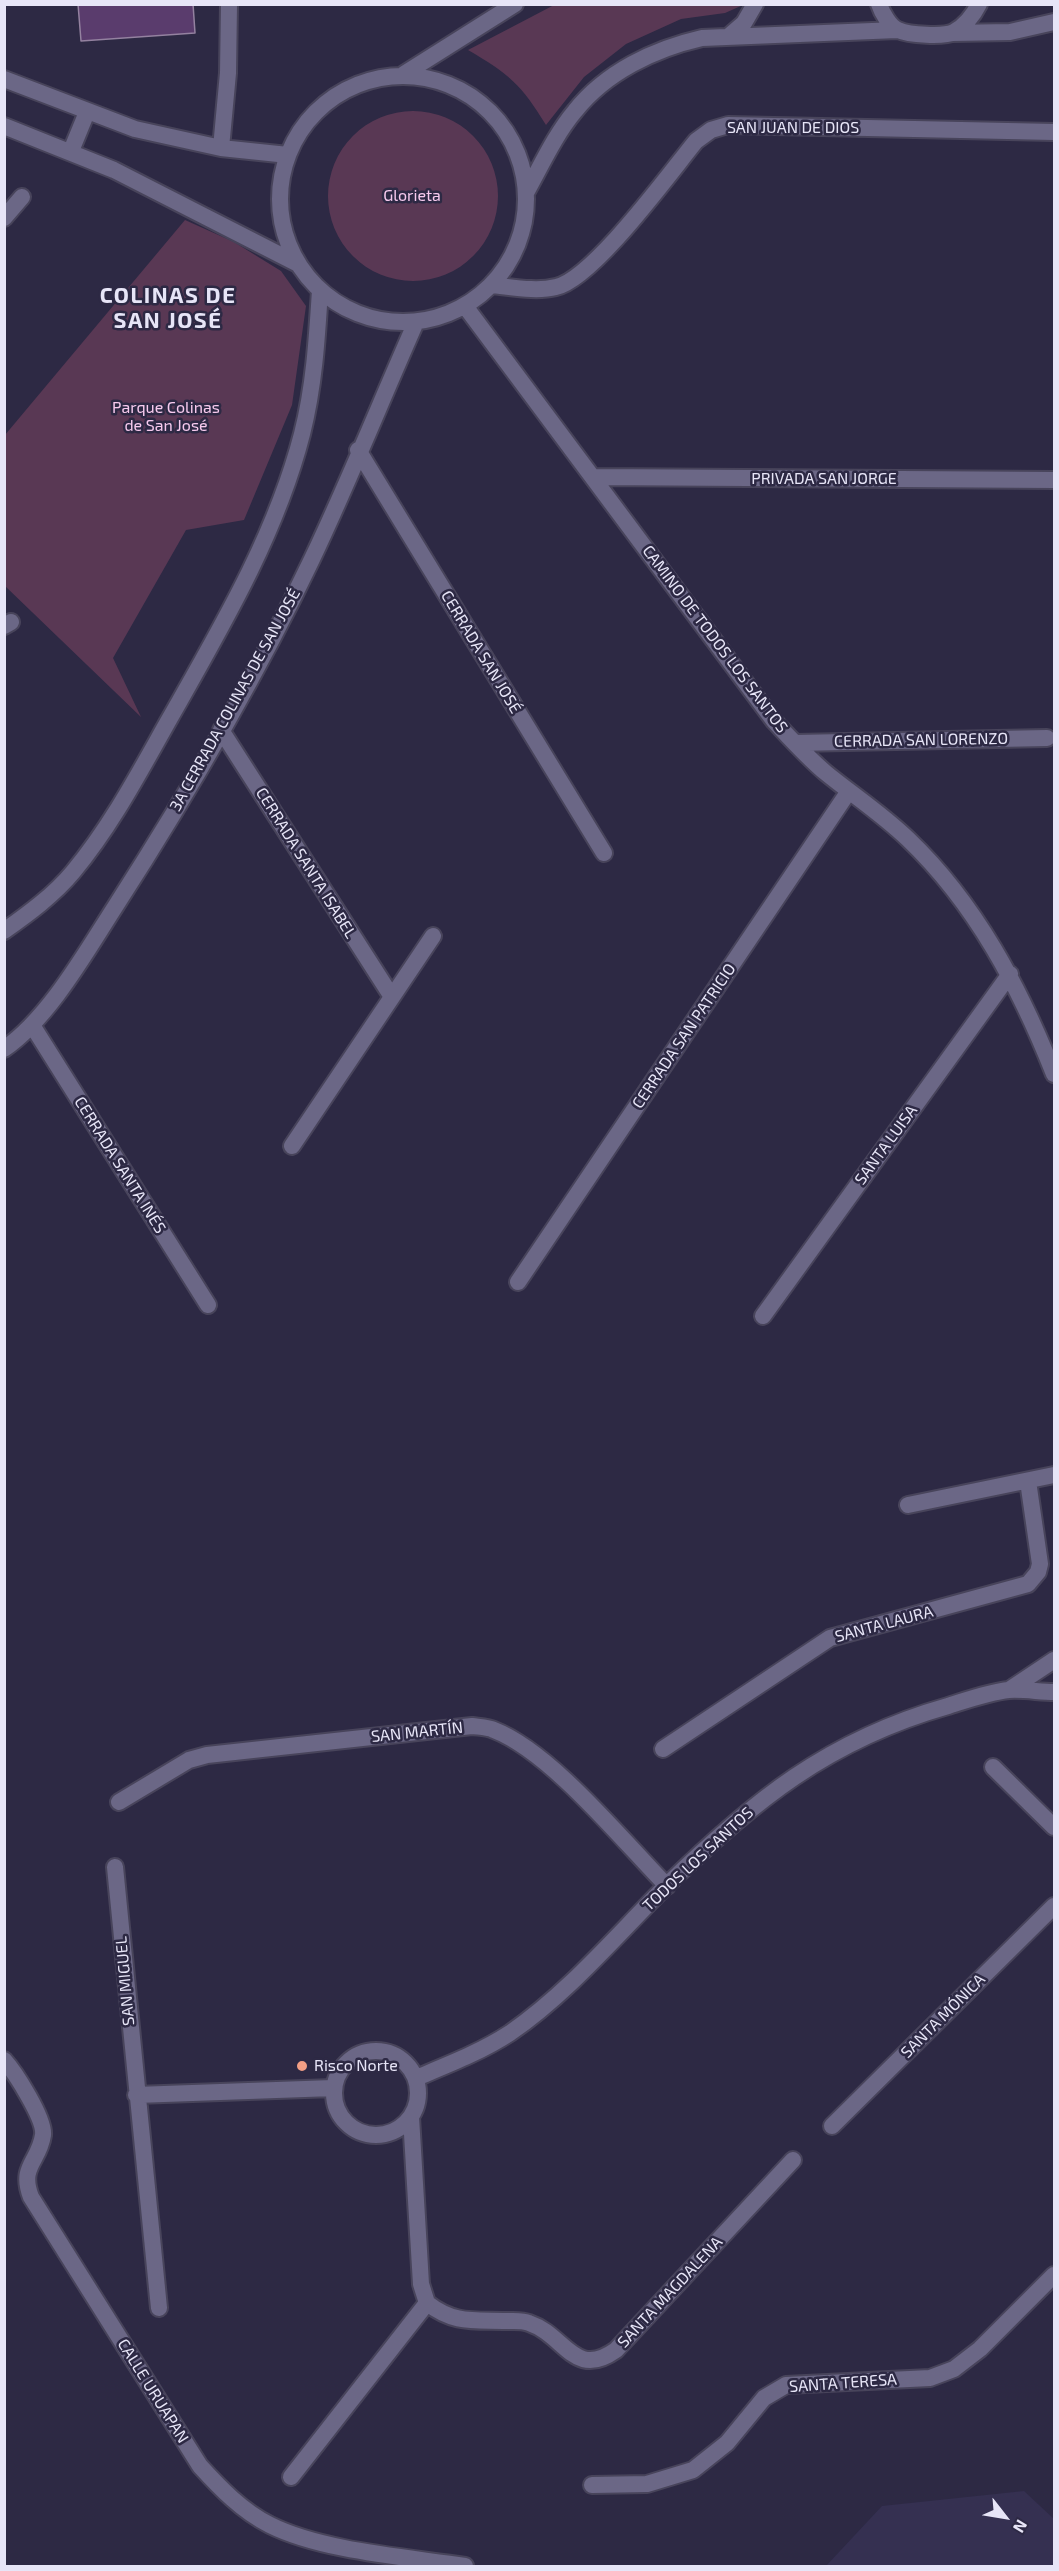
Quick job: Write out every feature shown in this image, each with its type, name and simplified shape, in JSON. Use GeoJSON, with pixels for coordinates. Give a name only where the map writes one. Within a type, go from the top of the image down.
{"type":"FeatureCollection","features":[{"type":"Feature","properties":{"kind":"street"},"geometry":{"type":"LineString","coordinates":[[221,148],[228,73],[229,4]]}},
{"type":"Feature","properties":{"kind":"street"},"geometry":{"type":"LineString","coordinates":[[404,74],[493,10],[514,4]]}},
{"type":"Feature","properties":{"kind":"street"},"geometry":{"type":"LineString","coordinates":[[729,36],[744,23],[755,4]]}},
{"type":"Feature","properties":{"kind":"street"},"geometry":{"type":"LineString","coordinates":[[879,4],[882,13],[897,30]]}},
{"type":"Feature","properties":{"kind":"street"},"geometry":{"type":"LineString","coordinates":[[952,33],[970,20],[980,4]]}},
{"type":"Feature","properties":{"kind":"street"},"geometry":{"type":"LineString","coordinates":[[527,191],[569,119],[601,83],[647,55],[675,44],[702,38],[729,36],[897,30],[925,35],[1010,32],[1054,22]]}},
{"type":"Feature","properties":{"kind":"street"},"geometry":{"type":"LineString","coordinates":[[404,74],[440,79],[474,96],[501,121],[520,154],[527,191],[524,225],[512,258],[491,285],[465,306],[441,316],[416,322],[384,321],[354,312],[336,303],[320,290],[298,264],[286,238],[280,210],[281,182],[288,154],[306,122],[334,96],[366,80],[404,74]]}},
{"type":"Feature","properties":{"kind":"street"},"geometry":{"type":"LineString","coordinates":[[4,79],[135,129],[221,148],[288,154]]}},
{"type":"Feature","properties":{"kind":"street"},"geometry":{"type":"LineString","coordinates":[[70,151],[87,112]]}},
{"type":"Feature","properties":{"kind":"street","name":"SAN JUAN DE DIOS"},"geometry":{"type":"LineString","coordinates":[[491,285],[537,289],[557,287],[584,273],[606,250],[696,141],[711,130],[728,125],[1054,132]]}},
{"type":"Feature","properties":{"kind":"street"},"geometry":{"type":"LineString","coordinates":[[4,126],[70,151],[173,198],[298,264]]}},
{"type":"Feature","properties":{"kind":"street"},"geometry":{"type":"LineString","coordinates":[[4,218],[22,197]]}},
{"type":"Feature","properties":{"kind":"street"},"geometry":{"type":"LineString","coordinates":[[4,932],[35,908],[71,874],[93,845],[121,804],[232,606],[284,493],[302,434],[316,346],[320,290]]}},
{"type":"Feature","properties":{"kind":"street","name":"CAMINO DE TODOS LOS SANTOS"},"geometry":{"type":"LineString","coordinates":[[465,306],[748,687],[795,743],[824,771],[882,815],[909,840],[937,870],[974,917],[1010,974],[1036,1028],[1054,1074]]}},
{"type":"Feature","properties":{"kind":"street","name":"3A CERRADA COLINAS DE SAN JOSÉ"},"geometry":{"type":"LineString","coordinates":[[4,1049],[32,1025],[73,974],[155,844],[221,730],[270,642],[311,560],[416,322]]}},
{"type":"Feature","properties":{"kind":"street","name":"CERRADA SAN JOSÉ"},"geometry":{"type":"LineString","coordinates":[[358,450],[604,853]]}},
{"type":"Feature","properties":{"kind":"street","name":"PRIVADA SAN JORGE"},"geometry":{"type":"LineString","coordinates":[[594,477],[1054,480]]}},
{"type":"Feature","properties":{"kind":"street","name":"CERRADA SANTA ISABEL"},"geometry":{"type":"LineString","coordinates":[[221,730],[392,997]]}},
{"type":"Feature","properties":{"kind":"street","name":"CERRADA SAN LORENZO"},"geometry":{"type":"LineString","coordinates":[[795,743],[1047,738]]}},
{"type":"Feature","properties":{"kind":"street","name":"CERRADA SAN PATRICIO"},"geometry":{"type":"LineString","coordinates":[[518,1282],[849,791]]}},
{"type":"Feature","properties":{"kind":"street"},"geometry":{"type":"LineString","coordinates":[[292,1146],[433,936]]}},
{"type":"Feature","properties":{"kind":"street","name":"SANTA LUISA"},"geometry":{"type":"LineString","coordinates":[[762,1316],[1010,974]]}},
{"type":"Feature","properties":{"kind":"street","name":"CERRADA SANTA INÉS"},"geometry":{"type":"LineString","coordinates":[[32,1025],[208,1305]]}},
{"type":"Feature","properties":{"kind":"street"},"geometry":{"type":"LineString","coordinates":[[908,1505],[1054,1475]]}},
{"type":"Feature","properties":{"kind":"street","name":"SANTA LAURA"},"geometry":{"type":"LineString","coordinates":[[663,1749],[830,1638],[1028,1584],[1038,1572],[1040,1564],[1028,1481]]}},
{"type":"Feature","properties":{"kind":"street","name":"TODOS LOS SANTOS"},"geometry":{"type":"LineString","coordinates":[[1009,1690],[1054,1660]]}},
{"type":"Feature","properties":{"kind":"street","name":"TODOS LOS SANTOS"},"geometry":{"type":"LineString","coordinates":[[416,2078],[459,2060],[508,2034],[537,2012],[667,1886],[754,1806],[798,1772],[887,1725],[915,1715],[1009,1690],[1054,1692]]}},
{"type":"Feature","properties":{"kind":"street","name":"SAN MARTÍN"},"geometry":{"type":"LineString","coordinates":[[119,1802],[189,1760],[207,1755],[472,1726],[493,1729],[519,1742],[544,1761],[667,1886]]}},
{"type":"Feature","properties":{"kind":"street"},"geometry":{"type":"LineString","coordinates":[[993,1767],[1054,1827]]}},
{"type":"Feature","properties":{"kind":"street","name":"SAN MIGUEL"},"geometry":{"type":"LineString","coordinates":[[115,1867],[159,2308]]}},
{"type":"Feature","properties":{"kind":"street","name":"SANTA MÓNICA"},"geometry":{"type":"LineString","coordinates":[[832,2127],[1054,1906]]}},
{"type":"Feature","properties":{"kind":"street"},"geometry":{"type":"LineString","coordinates":[[371,2050],[385,2051],[398,2057],[409,2066],[416,2078],[417,2105],[401,2127],[389,2133],[374,2136],[361,2133],[348,2126],[339,2115],[334,2102],[333,2088],[337,2074],[357,2054],[371,2050]]}},
{"type":"Feature","properties":{"kind":"street","name":"CALLE URUAPAN"},"geometry":{"type":"LineString","coordinates":[[4,2060],[14,2072],[44,2133],[27,2174],[26,2184],[31,2198],[200,2466],[220,2488],[242,2507],[270,2525],[300,2537],[326,2544],[465,2566]]}},
{"type":"Feature","properties":{"kind":"street"},"geometry":{"type":"LineString","coordinates":[[136,2095],[333,2088]]}},
{"type":"Feature","properties":{"kind":"street"},"geometry":{"type":"LineString","coordinates":[[291,2477],[427,2303],[421,2284],[411,2116]]}},
{"type":"Feature","properties":{"kind":"street","name":"SANTA MAGDALENA"},"geometry":{"type":"LineString","coordinates":[[427,2303],[438,2312],[457,2320],[529,2323],[581,2359],[595,2362],[616,2350],[793,2160]]}},
{"type":"Feature","properties":{"kind":"street","name":"SANTA TERESA"},"geometry":{"type":"LineString","coordinates":[[592,2486],[647,2484],[693,2470],[727,2443],[764,2398],[786,2385],[930,2378],[954,2369],[980,2349],[1054,2275]]}},
{"type":"Feature","properties":{"kind":"shaded area"},"geometry":{"type":"Polygon","coordinates":[[[1024,2491],[1054,2519],[1054,2566],[826,2566],[882,2506],[1024,2491]]]}},
{"type":"Feature","properties":{"kind":"green space"},"geometry":{"type":"Polygon","coordinates":[[[556,4],[743,5],[725,13],[681,19],[626,44],[584,77],[546,125],[529,99],[513,81],[468,50],[556,4]]]}},
{"type":"Feature","properties":{"kind":"green space","name":"Glorieta"},"geometry":{"type":"Polygon","coordinates":[[[413,111],[445,118],[473,136],[491,164],[498,196],[491,228],[473,256],[445,274],[413,281],[381,274],[353,256],[335,228],[328,196],[335,164],[353,136],[381,118],[413,111]]]}},
{"type":"Feature","properties":{"kind":"green space","name":"Parque Colinas de San José"},"geometry":{"type":"Polygon","coordinates":[[[185,220],[234,242],[281,271],[306,306],[292,405],[244,520],[186,530],[113,658],[141,717],[5,586],[5,435],[185,220]]]}},
{"type":"Feature","properties":{"kind":"building"},"geometry":{"type":"Polygon","coordinates":[[[78,4],[193,4],[195,33],[81,41],[78,4]]]}},
{"type":"Feature","properties":{"kind":"place","name":"Risco Norte"},"geometry":{"type":"Point","coordinates":[302,2066]}},
{"type":"Feature","properties":{"kind":"district","name":"COLINAS DE SAN JOSÉ"},"geometry":{"type":"Point","coordinates":[168,308]}}]}
